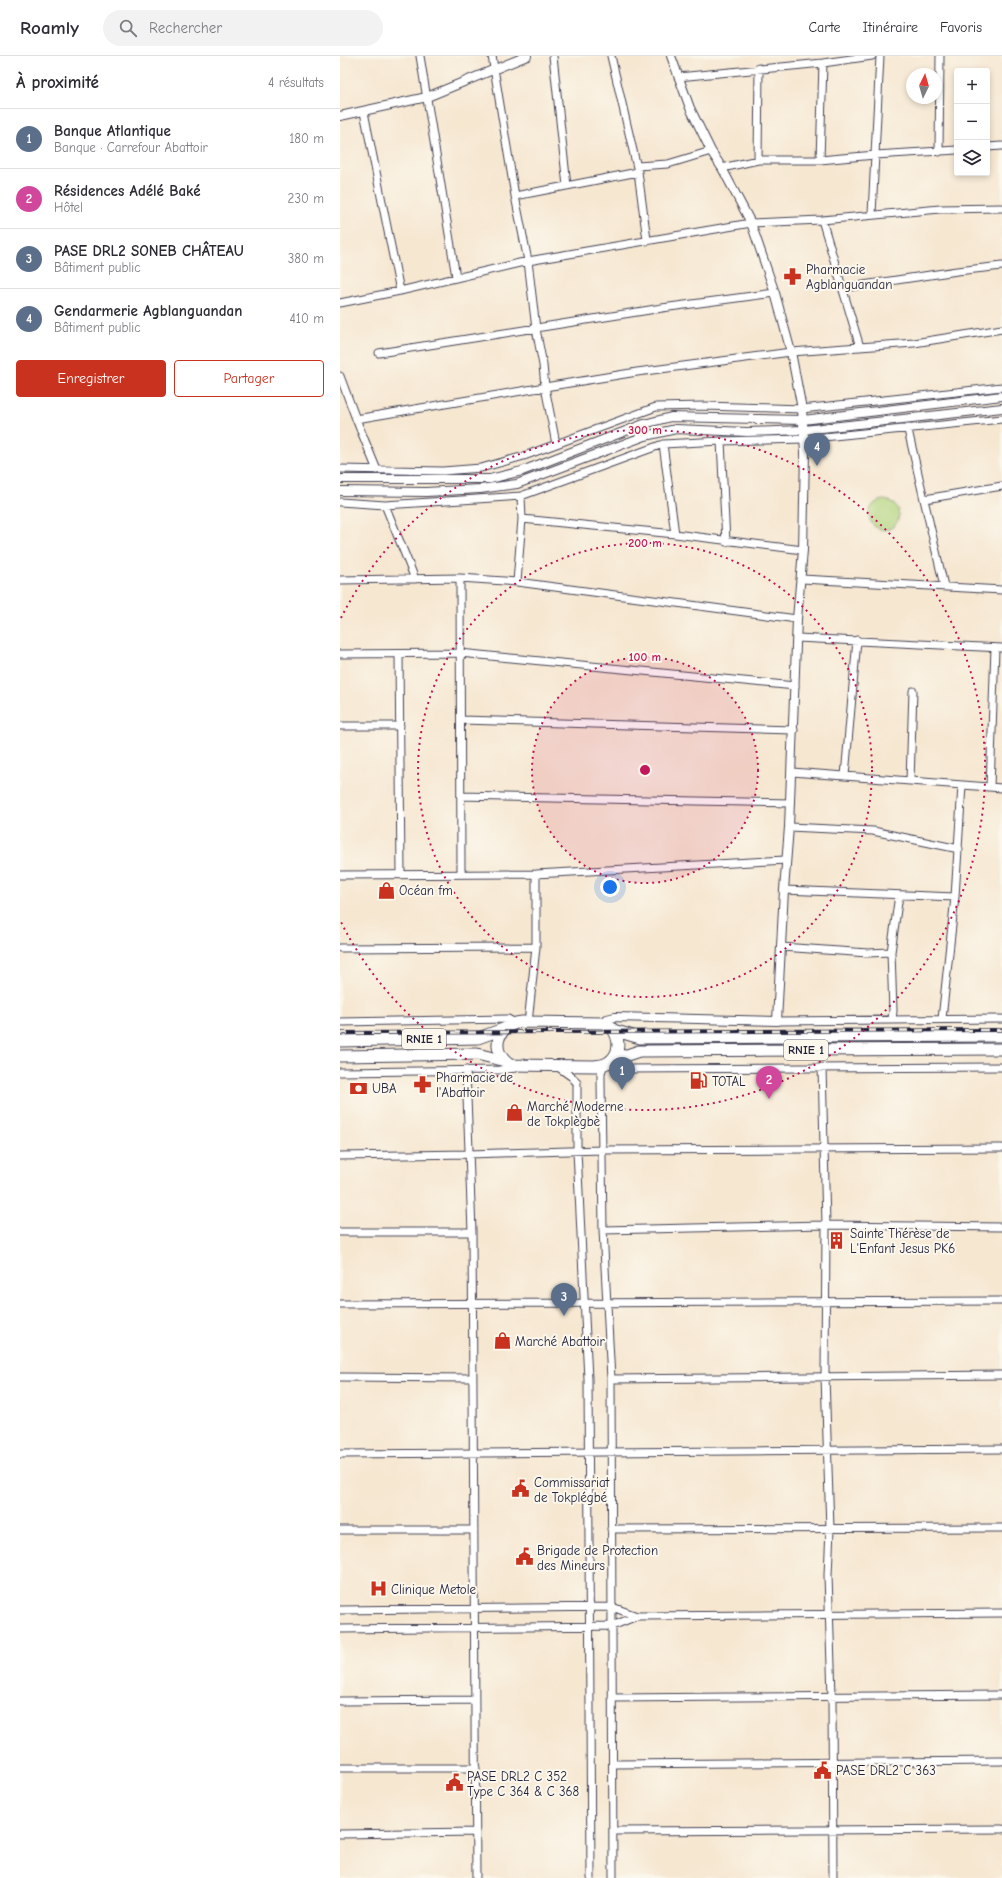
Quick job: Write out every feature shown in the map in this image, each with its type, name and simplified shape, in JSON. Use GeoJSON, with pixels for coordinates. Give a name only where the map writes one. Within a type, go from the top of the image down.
{"type":"FeatureCollection","features":[{"type":"Feature","properties":{"kind":"highway","name":"RNIE 1"},"geometry":{"type":"LineString","coordinates":[[340,1041],[478,1038],[510,1026],[528,1022],[602,1023],[608,1025],[614,1030],[632,1037],[647,1038],[1002,1036]]}},
{"type":"Feature","properties":{"kind":"highway"},"geometry":{"type":"LineString","coordinates":[[505,1062],[499,1053],[498,1044],[499,1037],[510,1026]]}},
{"type":"Feature","properties":{"kind":"highway"},"geometry":{"type":"LineString","coordinates":[[608,1062],[618,1046],[614,1030]]}},
{"type":"Feature","properties":{"kind":"highway","name":"RNIE 1"},"geometry":{"type":"LineString","coordinates":[[340,1056],[477,1054],[505,1062],[510,1065],[558,1067],[608,1062],[639,1051],[1002,1049]]}},
{"type":"Feature","properties":{"kind":"street"},"geometry":{"type":"LineString","coordinates":[[420,56],[456,277]]}},
{"type":"Feature","properties":{"kind":"street"},"geometry":{"type":"LineString","coordinates":[[492,56],[493,70],[515,196],[528,261],[536,329],[556,444]]}},
{"type":"Feature","properties":{"kind":"street"},"geometry":{"type":"LineString","coordinates":[[340,116],[364,112],[427,97],[527,56]]}},
{"type":"Feature","properties":{"kind":"street"},"geometry":{"type":"LineString","coordinates":[[553,56],[566,186]]}},
{"type":"Feature","properties":{"kind":"street"},"geometry":{"type":"LineString","coordinates":[[611,56],[638,169],[647,240]]}},
{"type":"Feature","properties":{"kind":"street"},"geometry":{"type":"LineString","coordinates":[[671,56],[690,108],[711,151],[722,168],[751,223],[775,293],[791,352],[802,409],[804,430],[802,579],[797,619],[792,772],[777,1021]]}},
{"type":"Feature","properties":{"kind":"street"},"geometry":{"type":"LineString","coordinates":[[678,77],[823,63],[872,56]]}},
{"type":"Feature","properties":{"kind":"street"},"geometry":{"type":"LineString","coordinates":[[872,214],[880,56]]}},
{"type":"Feature","properties":{"kind":"street"},"geometry":{"type":"LineString","coordinates":[[938,152],[940,56]]}},
{"type":"Feature","properties":{"kind":"street"},"geometry":{"type":"LineString","coordinates":[[820,160],[823,63]]}},
{"type":"Feature","properties":{"kind":"street"},"geometry":{"type":"LineString","coordinates":[[758,160],[759,68]]}},
{"type":"Feature","properties":{"kind":"street"},"geometry":{"type":"LineString","coordinates":[[364,112],[400,291]]}},
{"type":"Feature","properties":{"kind":"street"},"geometry":{"type":"LineString","coordinates":[[990,147],[1002,146]]}},
{"type":"Feature","properties":{"kind":"street"},"geometry":{"type":"LineString","coordinates":[[722,168],[758,160],[820,160],[954,150]]}},
{"type":"Feature","properties":{"kind":"street"},"geometry":{"type":"LineString","coordinates":[[515,196],[638,169],[668,164],[711,151]]}},
{"type":"Feature","properties":{"kind":"street"},"geometry":{"type":"LineString","coordinates":[[340,303],[400,291],[528,261],[751,223],[822,220],[872,214],[940,209],[1002,208]]}},
{"type":"Feature","properties":{"kind":"street"},"geometry":{"type":"LineString","coordinates":[[822,220],[860,347]]}},
{"type":"Feature","properties":{"kind":"street"},"geometry":{"type":"LineString","coordinates":[[843,288],[957,270],[1002,266]]}},
{"type":"Feature","properties":{"kind":"street"},"geometry":{"type":"LineString","coordinates":[[380,352],[536,329],[662,308],[775,293]]}},
{"type":"Feature","properties":{"kind":"street"},"geometry":{"type":"LineString","coordinates":[[356,419],[637,372],[791,352],[914,343],[1002,329]]}},
{"type":"Feature","properties":{"kind":"street"},"geometry":{"type":"LineString","coordinates":[[340,376],[377,470]]}},
{"type":"Feature","properties":{"kind":"street"},"geometry":{"type":"LineString","coordinates":[[340,469],[443,471],[481,468],[524,456],[656,407],[705,406],[802,409],[1002,387]]}},
{"type":"Feature","properties":{"kind":"street"},"geometry":{"type":"LineString","coordinates":[[340,479],[490,479],[522,470],[644,424],[671,417],[803,420],[1002,396]]}},
{"type":"Feature","properties":{"kind":"street"},"geometry":{"type":"LineString","coordinates":[[340,491],[426,492],[480,489],[517,484],[645,436],[676,429],[747,432],[804,430],[1002,408]]}},
{"type":"Feature","properties":{"kind":"street"},"geometry":{"type":"LineString","coordinates":[[340,502],[385,505],[521,496],[663,444],[804,439],[908,430],[1002,419]]}},
{"type":"Feature","properties":{"kind":"street"},"geometry":{"type":"LineString","coordinates":[[908,430],[944,586]]}},
{"type":"Feature","properties":{"kind":"street"},"geometry":{"type":"LineString","coordinates":[[721,441],[726,542]]}},
{"type":"Feature","properties":{"kind":"street"},"geometry":{"type":"LineString","coordinates":[[663,444],[674,534]]}},
{"type":"Feature","properties":{"kind":"street"},"geometry":{"type":"LineString","coordinates":[[925,499],[1002,486]]}},
{"type":"Feature","properties":{"kind":"street"},"geometry":{"type":"LineString","coordinates":[[517,582],[522,518],[521,496]]}},
{"type":"Feature","properties":{"kind":"street"},"geometry":{"type":"LineString","coordinates":[[385,505],[415,579]]}},
{"type":"Feature","properties":{"kind":"street"},"geometry":{"type":"LineString","coordinates":[[522,518],[674,534],[726,542],[803,550]]}},
{"type":"Feature","properties":{"kind":"street"},"geometry":{"type":"LineString","coordinates":[[460,578],[462,874]]}},
{"type":"Feature","properties":{"kind":"street"},"geometry":{"type":"LineString","coordinates":[[340,580],[460,578],[517,582],[797,619]]}},
{"type":"Feature","properties":{"kind":"street"},"geometry":{"type":"LineString","coordinates":[[802,579],[1002,590]]}},
{"type":"Feature","properties":{"kind":"street"},"geometry":{"type":"LineString","coordinates":[[797,638],[998,648],[990,787]]}},
{"type":"Feature","properties":{"kind":"street"},"geometry":{"type":"LineString","coordinates":[[845,776],[857,640]]}},
{"type":"Feature","properties":{"kind":"street"},"geometry":{"type":"LineString","coordinates":[[340,654],[460,653],[795,686]]}},
{"type":"Feature","properties":{"kind":"street"},"geometry":{"type":"LineString","coordinates":[[399,654],[401,875]]}},
{"type":"Feature","properties":{"kind":"street"},"geometry":{"type":"LineString","coordinates":[[910,781],[913,691]]}},
{"type":"Feature","properties":{"kind":"street"},"geometry":{"type":"LineString","coordinates":[[461,720],[794,730]]}},
{"type":"Feature","properties":{"kind":"street"},"geometry":{"type":"LineString","coordinates":[[340,726],[400,726]]}},
{"type":"Feature","properties":{"kind":"street"},"geometry":{"type":"LineString","coordinates":[[792,772],[1002,788]]}},
{"type":"Feature","properties":{"kind":"street"},"geometry":{"type":"LineString","coordinates":[[942,1019],[955,897],[962,786]]}},
{"type":"Feature","properties":{"kind":"street"},"geometry":{"type":"LineString","coordinates":[[461,796],[790,803]]}},
{"type":"Feature","properties":{"kind":"street"},"geometry":{"type":"LineString","coordinates":[[789,827],[873,832],[959,849]]}},
{"type":"Feature","properties":{"kind":"street"},"geometry":{"type":"LineString","coordinates":[[340,875],[536,874],[786,860]]}},
{"type":"Feature","properties":{"kind":"street"},"geometry":{"type":"LineString","coordinates":[[528,1022],[536,947],[536,874]]}},
{"type":"Feature","properties":{"kind":"street"},"geometry":{"type":"LineString","coordinates":[[784,890],[955,897]]}},
{"type":"Feature","properties":{"kind":"street"},"geometry":{"type":"LineString","coordinates":[[892,1019],[892,952],[899,895]]}},
{"type":"Feature","properties":{"kind":"street"},"geometry":{"type":"LineString","coordinates":[[340,948],[536,947]]}},
{"type":"Feature","properties":{"kind":"street"},"geometry":{"type":"LineString","coordinates":[[781,947],[873,953],[892,952]]}},
{"type":"Feature","properties":{"kind":"street"},"geometry":{"type":"LineString","coordinates":[[602,1023],[614,1017],[777,1021],[1002,1019]]}},
{"type":"Feature","properties":{"kind":"street"},"geometry":{"type":"LineString","coordinates":[[340,1022],[508,1019],[510,1026]]}},
{"type":"Feature","properties":{"kind":"street"},"geometry":{"type":"LineString","coordinates":[[613,1878],[611,1379],[603,1230],[601,1073],[608,1062],[617,1068],[623,1069],[1002,1067]]}},
{"type":"Feature","properties":{"kind":"street"},"geometry":{"type":"LineString","coordinates":[[340,1072],[499,1070],[514,1069],[522,1066]]}},
{"type":"Feature","properties":{"kind":"street"},"geometry":{"type":"LineString","coordinates":[[558,1067],[572,1077],[576,1083],[577,1151],[588,1379],[591,1878]]}},
{"type":"Feature","properties":{"kind":"street"},"geometry":{"type":"LineString","coordinates":[[822,1067],[826,1225],[825,1376],[830,1529],[828,1575],[832,1696],[833,1878]]}},
{"type":"Feature","properties":{"kind":"street"},"geometry":{"type":"LineString","coordinates":[[466,1070],[473,1304],[476,1878]]}},
{"type":"Feature","properties":{"kind":"street"},"geometry":{"type":"LineString","coordinates":[[340,1156],[602,1150],[1002,1148]]}},
{"type":"Feature","properties":{"kind":"street"},"geometry":{"type":"LineString","coordinates":[[603,1230],[826,1225],[1002,1227]]}},
{"type":"Feature","properties":{"kind":"street"},"geometry":{"type":"LineString","coordinates":[[340,1232],[472,1232]]}},
{"type":"Feature","properties":{"kind":"street"},"geometry":{"type":"LineString","coordinates":[[340,1304],[584,1304],[1002,1300]]}},
{"type":"Feature","properties":{"kind":"street"},"geometry":{"type":"LineString","coordinates":[[611,1379],[1002,1375]]}},
{"type":"Feature","properties":{"kind":"street"},"geometry":{"type":"LineString","coordinates":[[340,1377],[473,1378]]}},
{"type":"Feature","properties":{"kind":"street"},"geometry":{"type":"LineString","coordinates":[[340,1454],[1002,1449]]}},
{"type":"Feature","properties":{"kind":"street"},"geometry":{"type":"LineString","coordinates":[[611,1530],[1002,1528]]}},
{"type":"Feature","properties":{"kind":"street"},"geometry":{"type":"LineString","coordinates":[[340,1530],[474,1530]]}},
{"type":"Feature","properties":{"kind":"street"},"geometry":{"type":"LineString","coordinates":[[340,1610],[612,1607],[638,1616],[1002,1613]]}},
{"type":"Feature","properties":{"kind":"street"},"geometry":{"type":"LineString","coordinates":[[340,1629],[612,1626],[638,1616]]}},
{"type":"Feature","properties":{"kind":"street"},"geometry":{"type":"LineString","coordinates":[[612,1698],[1002,1695]]}},
{"type":"Feature","properties":{"kind":"street"},"geometry":{"type":"LineString","coordinates":[[340,1701],[475,1700]]}},
{"type":"Feature","properties":{"kind":"street"},"geometry":{"type":"LineString","coordinates":[[613,1764],[1002,1762]]}},
{"type":"Feature","properties":{"kind":"street"},"geometry":{"type":"LineString","coordinates":[[340,1768],[476,1768]]}},
{"type":"Feature","properties":{"kind":"street"},"geometry":{"type":"LineString","coordinates":[[613,1831],[1002,1829]]}},
{"type":"Feature","properties":{"kind":"street"},"geometry":{"type":"LineString","coordinates":[[340,1834],[476,1832]]}},
{"type":"Feature","properties":{"kind":"green space"},"geometry":{"type":"Polygon","coordinates":[[[884,500],[894,505],[899,515],[894,525],[884,530],[874,525],[869,515],[874,505],[884,500]]]}},
{"type":"Feature","properties":{"kind":"railway"},"geometry":{"type":"LineString","coordinates":[[340,1033],[1002,1030]]}},
{"type":"Feature","properties":{"kind":"place","name":"Pharmacie Agblanguandan"},"geometry":{"type":"Point","coordinates":[793,276]}},
{"type":"Feature","properties":{"kind":"place","name":"Gendarmerie Agblanguandan"},"geometry":{"type":"Point","coordinates":[817,466]}},
{"type":"Feature","properties":{"kind":"place","name":"Océan fm"},"geometry":{"type":"Point","coordinates":[386,890]}},
{"type":"Feature","properties":{"kind":"place","name":"TOTAL"},"geometry":{"type":"Point","coordinates":[699,1081]}},
{"type":"Feature","properties":{"kind":"place","name":"Pharmacie de l'Abattoir"},"geometry":{"type":"Point","coordinates":[423,1084]}},
{"type":"Feature","properties":{"kind":"place","name":"UBA"},"geometry":{"type":"Point","coordinates":[359,1088]}},
{"type":"Feature","properties":{"kind":"place","name":"Banque Atlantique"},"geometry":{"type":"Point","coordinates":[622,1090]}},
{"type":"Feature","properties":{"kind":"place","name":"Résidences Adélé Baké"},"geometry":{"type":"Point","coordinates":[769,1099]}},
{"type":"Feature","properties":{"kind":"place","name":"Marché Moderne de Tokplègbè"},"geometry":{"type":"Point","coordinates":[514,1113]}},
{"type":"Feature","properties":{"kind":"place","name":"Sainte Thérèse de L'Enfant Jesus PK6"},"geometry":{"type":"Point","coordinates":[837,1240]}},
{"type":"Feature","properties":{"kind":"place","name":"PASE DRL2 SONEB CHÂTEAU"},"geometry":{"type":"Point","coordinates":[564,1316]}},
{"type":"Feature","properties":{"kind":"place","name":"Marché Abattoir"},"geometry":{"type":"Point","coordinates":[502,1341]}},
{"type":"Feature","properties":{"kind":"place","name":"Commissariat de Tokplégbé"},"geometry":{"type":"Point","coordinates":[521,1489]}},
{"type":"Feature","properties":{"kind":"place","name":"Brigade de Protection des Mineurs"},"geometry":{"type":"Point","coordinates":[524,1557]}},
{"type":"Feature","properties":{"kind":"place","name":"Clinique Metole"},"geometry":{"type":"Point","coordinates":[378,1589]}},
{"type":"Feature","properties":{"kind":"place","name":"PASE DRL2 C 363"},"geometry":{"type":"Point","coordinates":[823,1770]}},
{"type":"Feature","properties":{"kind":"place","name":"PASE DRL2 C 352 Type C 364 & C 368"},"geometry":{"type":"Point","coordinates":[454,1783]}}]}
